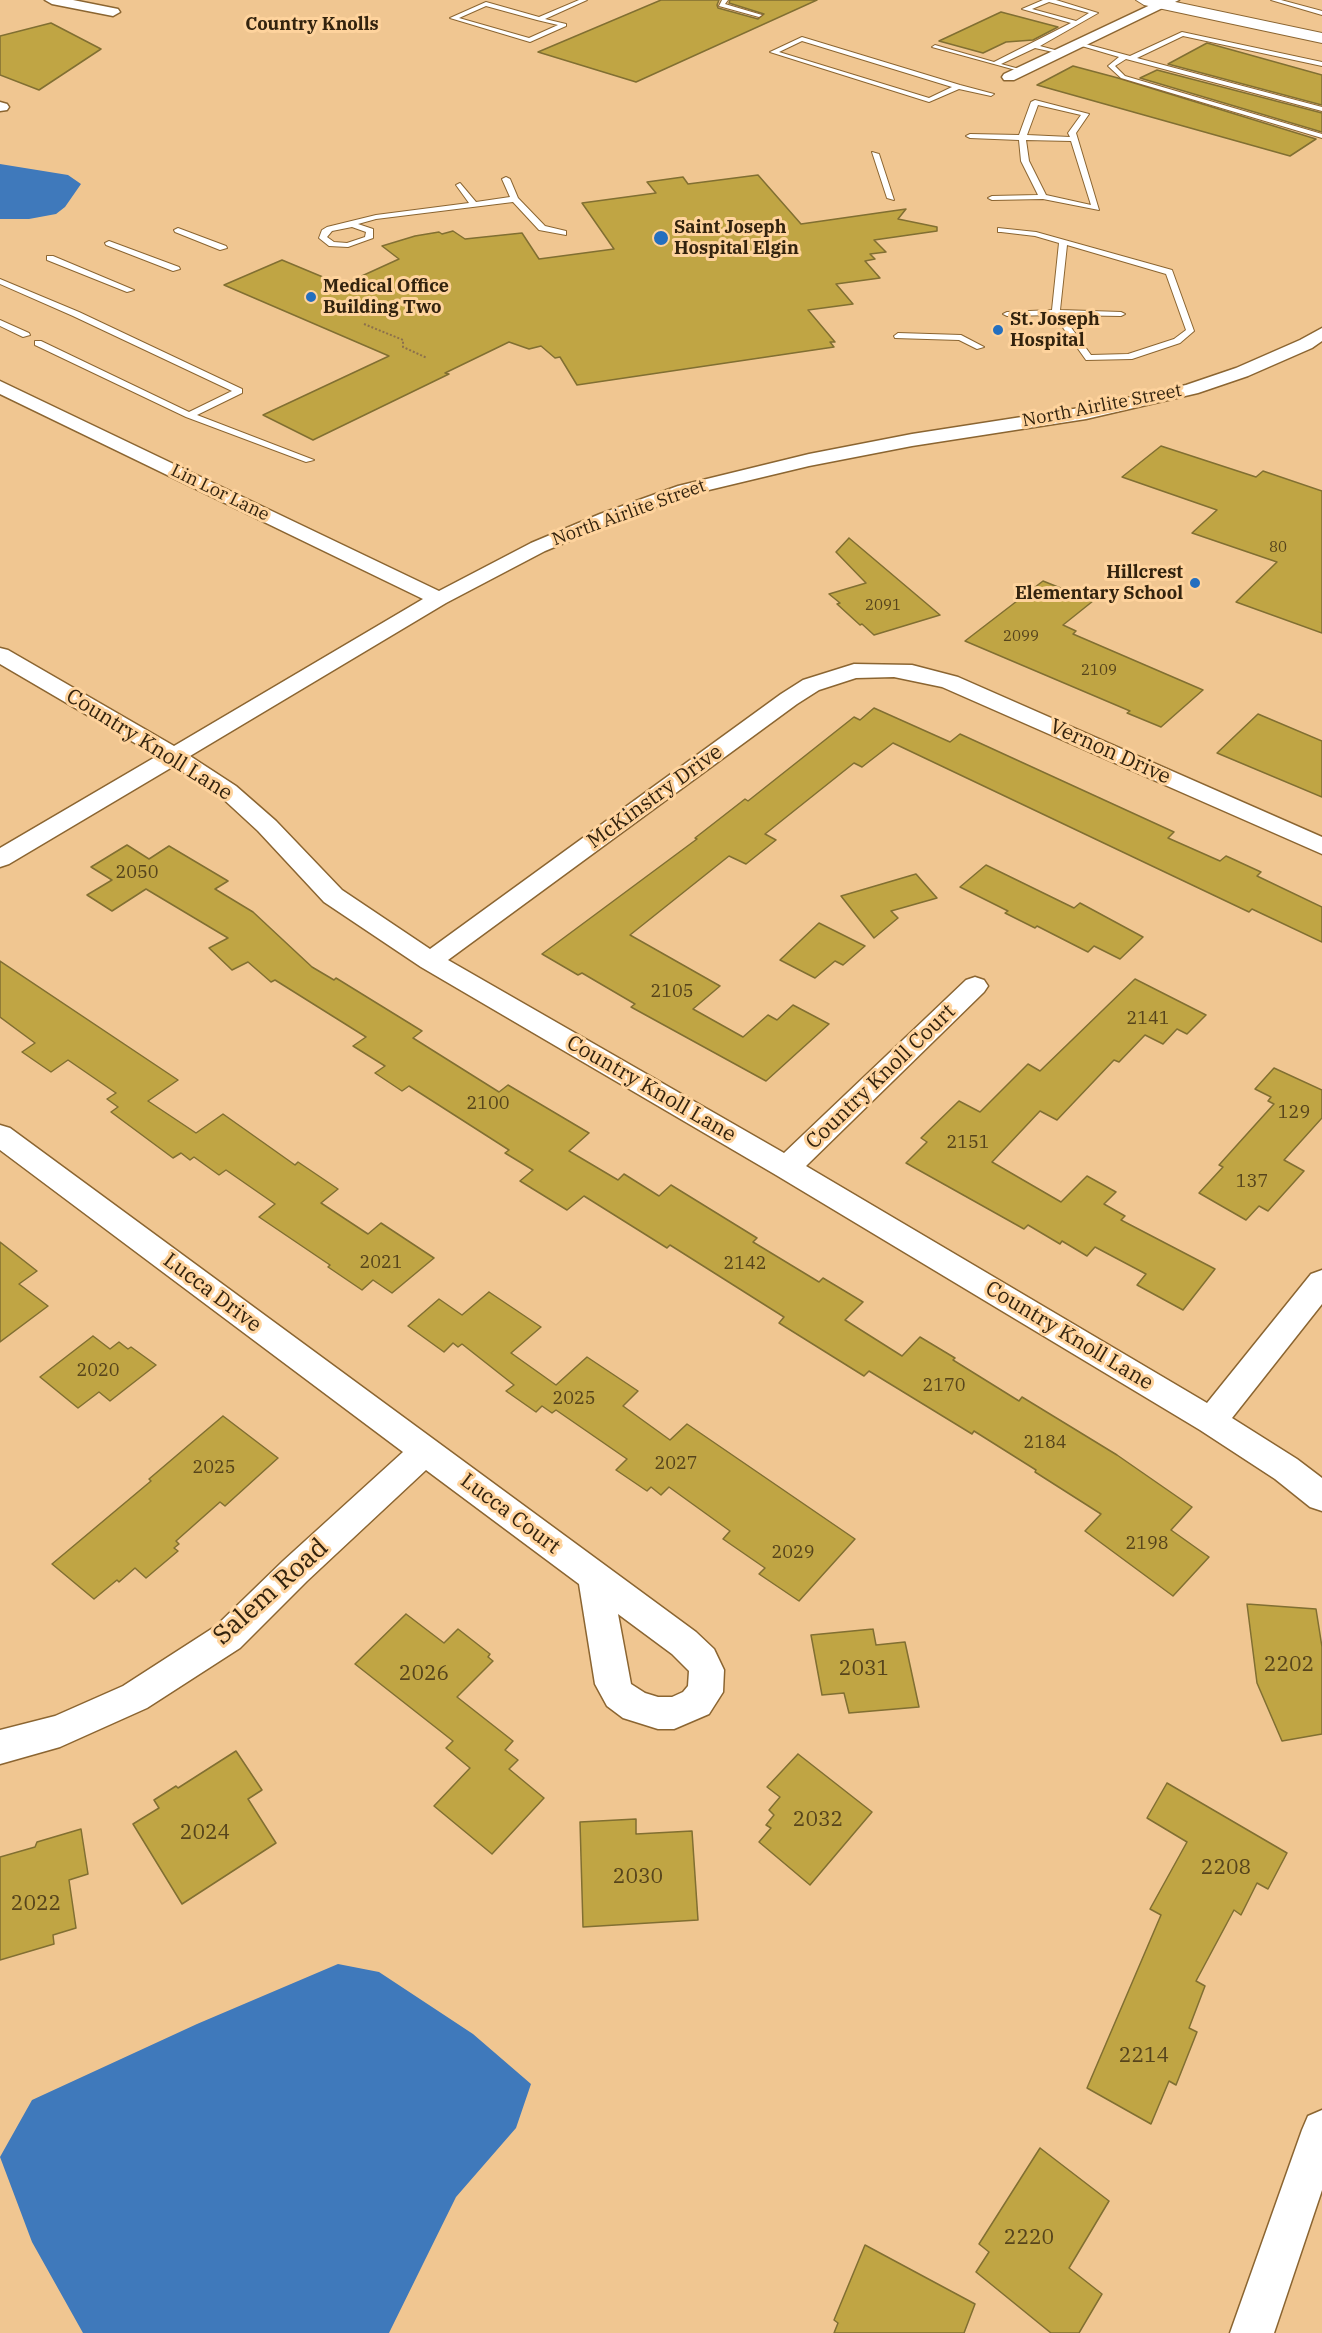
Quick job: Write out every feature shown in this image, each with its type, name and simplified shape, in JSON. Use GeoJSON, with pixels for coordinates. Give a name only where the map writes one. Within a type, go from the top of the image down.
{"type":"FeatureCollection","features":[{"type":"Feature","properties":{"kind":"main road"},"geometry":{"type":"LineString","coordinates":[[1144,0],[1168,2],[1322,38]]}},
{"type":"Feature","properties":{"kind":"street"},"geometry":{"type":"LineString","coordinates":[[52,0],[113,12]]}},
{"type":"Feature","properties":{"kind":"street"},"geometry":{"type":"LineString","coordinates":[[1015,74],[1168,2]]}},
{"type":"Feature","properties":{"kind":"street","name":"North Airlite Street"},"geometry":{"type":"LineString","coordinates":[[0,859],[439,599],[538,547],[607,518],[685,490],[809,460],[912,440],[1086,413],[1191,389],[1242,372],[1306,344],[1322,333]]}},
{"type":"Feature","properties":{"kind":"street","name":"Lin Lor Lane"},"geometry":{"type":"LineString","coordinates":[[0,387],[439,599]]}},
{"type":"Feature","properties":{"kind":"street","name":"Country Knoll Lane"},"geometry":{"type":"LineString","coordinates":[[0,655],[174,756],[228,791],[267,826],[333,896],[430,961],[786,1168],[1211,1421],[1286,1469],[1322,1497]]}},
{"type":"Feature","properties":{"kind":"street","name":"Vernon Drive"},"geometry":{"type":"LineString","coordinates":[[894,669],[932,676],[972,691],[1322,846]]}},
{"type":"Feature","properties":{"kind":"street","name":"McKinstry Drive"},"geometry":{"type":"LineString","coordinates":[[430,961],[811,685],[854,671],[894,669]]}},
{"type":"Feature","properties":{"kind":"street","name":"Country Knoll Court"},"geometry":{"type":"LineString","coordinates":[[786,1168],[975,986]]}},
{"type":"Feature","properties":{"kind":"street","name":"Lucca Drive"},"geometry":{"type":"LineString","coordinates":[[0,1135],[425,1451]]}},
{"type":"Feature","properties":{"kind":"street"},"geometry":{"type":"LineString","coordinates":[[1211,1421],[1322,1282]]}},
{"type":"Feature","properties":{"kind":"street","name":"Lucca Court"},"geometry":{"type":"LineString","coordinates":[[425,1451],[595,1577]]}},
{"type":"Feature","properties":{"kind":"street","name":"Salem Road"},"geometry":{"type":"LineString","coordinates":[[0,1747],[60,1731],[135,1697],[228,1637],[295,1570],[425,1451]]}},
{"type":"Feature","properties":{"kind":"street"},"geometry":{"type":"LineString","coordinates":[[1252,2333],[1322,2130]]}},
{"type":"Feature","properties":{"kind":"lane"},"geometry":{"type":"LineString","coordinates":[[539,18],[564,26],[530,40],[453,18],[486,4],[539,18],[584,0]]}},
{"type":"Feature","properties":{"kind":"lane"},"geometry":{"type":"LineString","coordinates":[[726,0],[722,5],[759,15]]}},
{"type":"Feature","properties":{"kind":"lane"},"geometry":{"type":"LineString","coordinates":[[995,64],[1034,46],[1077,23],[1095,13],[1049,0],[1025,9],[1077,23]]}},
{"type":"Feature","properties":{"kind":"lane"},"geometry":{"type":"LineString","coordinates":[[1275,0],[1322,13]]}},
{"type":"Feature","properties":{"kind":"lane"},"geometry":{"type":"LineString","coordinates":[[1322,64],[1182,34],[1110,66],[1123,77],[1322,136]]}},
{"type":"Feature","properties":{"kind":"lane"},"geometry":{"type":"LineString","coordinates":[[958,87],[929,100],[773,52],[802,39],[958,87],[991,94]]}},
{"type":"Feature","properties":{"kind":"lane"},"geometry":{"type":"LineString","coordinates":[[1078,44],[1322,110]]}},
{"type":"Feature","properties":{"kind":"lane"},"geometry":{"type":"LineString","coordinates":[[1034,46],[1060,53]]}},
{"type":"Feature","properties":{"kind":"lane"},"geometry":{"type":"LineString","coordinates":[[935,47],[995,64],[1015,74]]}},
{"type":"Feature","properties":{"kind":"lane"},"geometry":{"type":"LineString","coordinates":[[992,198],[1043,197],[1096,208],[1072,133],[1085,114],[1035,102],[1022,138],[1025,161],[1043,197]]}},
{"type":"Feature","properties":{"kind":"lane"},"geometry":{"type":"LineString","coordinates":[[970,136],[1074,139]]}},
{"type":"Feature","properties":{"kind":"lane"},"geometry":{"type":"LineString","coordinates":[[875,154],[891,198]]}},
{"type":"Feature","properties":{"kind":"lane"},"geometry":{"type":"LineString","coordinates":[[506,179],[515,199],[542,228],[563,233]]}},
{"type":"Feature","properties":{"kind":"lane"},"geometry":{"type":"LineString","coordinates":[[460,185],[474,204]]}},
{"type":"Feature","properties":{"kind":"lane"},"geometry":{"type":"LineString","coordinates":[[345,225],[367,228],[371,235],[364,242],[348,245],[332,244],[323,238],[323,235],[330,229],[345,225],[376,217],[515,199]]}},
{"type":"Feature","properties":{"kind":"lane"},"geometry":{"type":"LineString","coordinates":[[178,230],[223,248]]}},
{"type":"Feature","properties":{"kind":"lane"},"geometry":{"type":"LineString","coordinates":[[1000,230],[1036,234],[1063,241],[1168,272],[1190,331],[1177,340],[1129,357],[1089,358],[1056,312],[1063,241]]}},
{"type":"Feature","properties":{"kind":"lane"},"geometry":{"type":"LineString","coordinates":[[109,243],[176,269]]}},
{"type":"Feature","properties":{"kind":"lane"},"geometry":{"type":"LineString","coordinates":[[50,258],[130,290]]}},
{"type":"Feature","properties":{"kind":"lane"},"geometry":{"type":"LineString","coordinates":[[0,281],[239,391],[189,415]]}},
{"type":"Feature","properties":{"kind":"lane"},"geometry":{"type":"LineString","coordinates":[[1007,314],[1056,312],[1121,314]]}},
{"type":"Feature","properties":{"kind":"lane"},"geometry":{"type":"LineString","coordinates":[[0,323],[26,335]]}},
{"type":"Feature","properties":{"kind":"lane"},"geometry":{"type":"LineString","coordinates":[[898,336],[961,338],[980,347]]}},
{"type":"Feature","properties":{"kind":"lane"},"geometry":{"type":"LineString","coordinates":[[38,343],[189,415],[309,460]]}},
{"type":"Feature","properties":{"kind":"path"},"geometry":{"type":"LineString","coordinates":[[364,324],[403,340],[403,347],[427,358]]}},
{"type":"Feature","properties":{"kind":"water"},"geometry":{"type":"Polygon","coordinates":[[[0,164],[68,175],[81,184],[65,207],[56,214],[29,219],[0,219],[0,164]]]}},
{"type":"Feature","properties":{"kind":"water"},"geometry":{"type":"Polygon","coordinates":[[[338,1964],[379,1972],[473,2034],[531,2084],[516,2128],[456,2197],[389,2333],[83,2333],[32,2242],[0,2157],[32,2100],[197,2024],[338,1964]]]}},
{"type":"Feature","properties":{"kind":"building"},"geometry":{"type":"Polygon","coordinates":[[[661,0],[719,0],[718,8],[758,19],[764,14],[729,3],[730,0],[817,0],[636,82],[538,52],[661,0]]]}},
{"type":"Feature","properties":{"kind":"building"},"geometry":{"type":"Polygon","coordinates":[[[1001,12],[1058,27],[1033,40],[1006,42],[983,53],[939,41],[1001,12]]]}},
{"type":"Feature","properties":{"kind":"building"},"geometry":{"type":"Polygon","coordinates":[[[51,23],[101,49],[39,90],[0,75],[0,36],[51,23]]]}},
{"type":"Feature","properties":{"kind":"building"},"geometry":{"type":"Polygon","coordinates":[[[1207,43],[1322,75],[1322,105],[1168,64],[1207,43]]]}},
{"type":"Feature","properties":{"kind":"building"},"geometry":{"type":"Polygon","coordinates":[[[1073,66],[1316,139],[1290,156],[1037,85],[1073,66]]]}},
{"type":"Feature","properties":{"kind":"building"},"geometry":{"type":"Polygon","coordinates":[[[1157,70],[1322,113],[1322,132],[1140,78],[1157,70]]]}},
{"type":"Feature","properties":{"kind":"building"},"geometry":{"type":"Polygon","coordinates":[[[758,175],[801,224],[906,209],[898,219],[937,227],[937,231],[874,240],[886,252],[870,254],[875,259],[865,261],[880,278],[836,284],[853,304],[808,310],[835,342],[830,342],[834,347],[577,385],[560,357],[555,358],[541,346],[529,349],[509,342],[313,440],[263,415],[389,356],[224,285],[282,260],[342,285],[399,259],[382,246],[415,236],[439,232],[442,234],[453,231],[465,239],[522,233],[539,259],[614,249],[582,203],[656,193],[647,182],[683,177],[688,184],[758,175]]]}},
{"type":"Feature","properties":{"kind":"building"},"geometry":{"type":"Polygon","coordinates":[[[1161,446],[1256,477],[1263,471],[1322,491],[1322,633],[1236,602],[1277,562],[1192,533],[1217,510],[1122,477],[1161,446]]]}},
{"type":"Feature","properties":{"kind":"building"},"geometry":{"type":"Polygon","coordinates":[[[849,538],[940,615],[874,635],[862,624],[860,625],[829,594],[866,583],[836,552],[849,538]]]}},
{"type":"Feature","properties":{"kind":"building"},"geometry":{"type":"Polygon","coordinates":[[[1043,581],[1093,601],[1063,625],[1076,631],[1073,634],[1203,690],[1161,727],[1127,713],[1130,711],[965,641],[1043,581]]]}},
{"type":"Feature","properties":{"kind":"building"},"geometry":{"type":"Polygon","coordinates":[[[874,708],[950,742],[960,734],[1174,832],[1168,838],[1220,861],[1226,856],[1261,872],[1257,876],[1322,907],[1322,942],[1252,909],[1249,912],[893,743],[862,767],[854,763],[765,834],[776,840],[746,864],[729,856],[630,935],[720,986],[693,1009],[743,1037],[768,1015],[777,1020],[793,1005],[829,1024],[766,1081],[631,1007],[635,1004],[582,973],[578,975],[542,954],[697,839],[695,838],[745,799],[748,801],[854,717],[860,720],[874,708]]]}},
{"type":"Feature","properties":{"kind":"building"},"geometry":{"type":"Polygon","coordinates":[[[1258,714],[1322,741],[1322,797],[1217,753],[1258,714]]]}},
{"type":"Feature","properties":{"kind":"building"},"geometry":{"type":"Polygon","coordinates":[[[127,845],[149,859],[169,846],[228,881],[215,889],[253,912],[312,967],[334,980],[336,978],[422,1031],[413,1038],[499,1092],[508,1085],[589,1133],[569,1151],[618,1180],[624,1174],[659,1196],[671,1185],[757,1238],[753,1242],[819,1282],[823,1278],[863,1302],[845,1320],[902,1356],[920,1337],[1019,1401],[1022,1397],[1117,1455],[1192,1507],[1171,1530],[1209,1557],[1173,1596],[1085,1531],[1101,1514],[1035,1472],[1036,1470],[974,1431],[972,1434],[869,1371],[864,1376],[779,1323],[784,1317],[670,1245],[667,1248],[584,1196],[567,1210],[520,1181],[533,1170],[505,1153],[509,1150],[409,1086],[402,1091],[375,1073],[385,1066],[353,1046],[366,1037],[275,980],[271,982],[248,962],[232,970],[209,948],[228,938],[146,889],[112,911],[87,895],[112,880],[91,867],[127,845]]]}},
{"type":"Feature","properties":{"kind":"building"},"geometry":{"type":"Polygon","coordinates":[[[986,865],[1074,908],[1080,903],[1143,937],[1120,959],[1094,946],[1088,952],[1037,926],[1035,928],[1005,913],[1008,911],[960,887],[986,865]]]}},
{"type":"Feature","properties":{"kind":"building"},"geometry":{"type":"Polygon","coordinates":[[[916,874],[937,898],[891,911],[898,918],[874,938],[841,896],[916,874]]]}},
{"type":"Feature","properties":{"kind":"building"},"geometry":{"type":"Polygon","coordinates":[[[819,923],[865,946],[843,965],[835,961],[815,978],[780,960],[819,923]]]}},
{"type":"Feature","properties":{"kind":"building"},"geometry":{"type":"Polygon","coordinates":[[[0,961],[178,1080],[148,1101],[196,1133],[223,1114],[295,1165],[298,1162],[338,1189],[321,1203],[368,1234],[381,1223],[434,1258],[392,1293],[373,1280],[362,1290],[328,1267],[330,1265],[259,1217],[275,1204],[226,1170],[219,1175],[194,1157],[190,1160],[181,1153],[173,1158],[111,1112],[118,1107],[107,1099],[116,1093],[68,1060],[51,1072],[22,1052],[35,1043],[0,1017],[0,961]]]}},
{"type":"Feature","properties":{"kind":"building"},"geometry":{"type":"Polygon","coordinates":[[[1135,979],[1206,1015],[1187,1034],[1177,1029],[1163,1044],[1145,1035],[1119,1062],[1114,1060],[1057,1120],[1040,1111],[992,1162],[1061,1202],[1087,1176],[1116,1192],[1104,1204],[1125,1216],[1121,1220],[1215,1269],[1183,1310],[1137,1285],[1146,1274],[1095,1247],[1087,1256],[1062,1241],[1060,1244],[1028,1225],[1024,1229],[906,1163],[927,1142],[921,1138],[959,1101],[980,1112],[1028,1064],[1040,1071],[1135,979]]]}},
{"type":"Feature","properties":{"kind":"building"},"geometry":{"type":"Polygon","coordinates":[[[1274,1068],[1322,1090],[1322,1118],[1284,1160],[1304,1171],[1268,1211],[1259,1206],[1246,1220],[1199,1193],[1223,1167],[1219,1165],[1274,1104],[1268,1101],[1271,1097],[1255,1089],[1274,1068]]]}},
{"type":"Feature","properties":{"kind":"building"},"geometry":{"type":"Polygon","coordinates":[[[0,1242],[37,1271],[19,1284],[48,1306],[0,1342],[0,1242]]]}},
{"type":"Feature","properties":{"kind":"building"},"geometry":{"type":"Polygon","coordinates":[[[489,1292],[541,1327],[511,1353],[556,1385],[587,1357],[638,1391],[623,1406],[670,1440],[687,1424],[855,1539],[799,1601],[759,1574],[765,1568],[723,1539],[730,1531],[669,1487],[661,1495],[651,1487],[647,1491],[616,1470],[627,1459],[556,1410],[552,1413],[542,1406],[536,1412],[506,1391],[514,1385],[462,1344],[458,1347],[453,1343],[444,1352],[408,1326],[439,1299],[462,1315],[489,1292]]]}},
{"type":"Feature","properties":{"kind":"building"},"geometry":{"type":"Polygon","coordinates":[[[93,1336],[110,1349],[119,1342],[128,1349],[131,1347],[156,1365],[110,1401],[99,1392],[78,1408],[40,1377],[93,1336]]]}},
{"type":"Feature","properties":{"kind":"building"},"geometry":{"type":"Polygon","coordinates":[[[223,1416],[278,1458],[225,1506],[220,1502],[176,1541],[179,1544],[174,1548],[178,1551],[146,1578],[135,1568],[94,1599],[52,1564],[151,1481],[149,1479],[223,1416]]]}},
{"type":"Feature","properties":{"kind":"building"},"geometry":{"type":"Polygon","coordinates":[[[1247,1604],[1316,1609],[1322,1647],[1322,1734],[1282,1741],[1257,1683],[1247,1604]]]}},
{"type":"Feature","properties":{"kind":"building"},"geometry":{"type":"Polygon","coordinates":[[[406,1614],[444,1643],[458,1629],[490,1654],[488,1657],[493,1661],[457,1697],[513,1741],[505,1750],[518,1760],[509,1769],[544,1798],[492,1854],[434,1806],[470,1768],[446,1748],[453,1741],[355,1664],[406,1614]]]}},
{"type":"Feature","properties":{"kind":"building"},"geometry":{"type":"Polygon","coordinates":[[[873,1629],[876,1645],[905,1642],[919,1707],[849,1713],[844,1693],[822,1695],[811,1635],[873,1629]]]}},
{"type":"Feature","properties":{"kind":"building"},"geometry":{"type":"Polygon","coordinates":[[[236,1751],[262,1790],[248,1799],[276,1843],[182,1904],[133,1824],[159,1808],[154,1800],[176,1786],[178,1788],[236,1751]]]}},
{"type":"Feature","properties":{"kind":"building"},"geometry":{"type":"Polygon","coordinates":[[[798,1754],[872,1812],[810,1885],[759,1842],[771,1828],[766,1825],[774,1815],[769,1810],[780,1797],[767,1787],[798,1754]]]}},
{"type":"Feature","properties":{"kind":"building"},"geometry":{"type":"Polygon","coordinates":[[[1167,1783],[1287,1853],[1268,1889],[1257,1883],[1241,1915],[1234,1910],[1196,1981],[1205,1986],[1189,2028],[1197,2032],[1176,2085],[1169,2081],[1151,2124],[1087,2088],[1161,1915],[1150,1909],[1187,1842],[1147,1818],[1167,1783]]]}},
{"type":"Feature","properties":{"kind":"building"},"geometry":{"type":"Polygon","coordinates":[[[636,1819],[636,1834],[692,1831],[698,1920],[583,1927],[580,1822],[636,1819]]]}},
{"type":"Feature","properties":{"kind":"building"},"geometry":{"type":"Polygon","coordinates":[[[81,1829],[88,1874],[69,1880],[76,1928],[53,1935],[54,1944],[0,1960],[0,1857],[35,1847],[37,1842],[81,1829]]]}},
{"type":"Feature","properties":{"kind":"building"},"geometry":{"type":"Polygon","coordinates":[[[1040,2148],[1109,2201],[1069,2268],[1102,2294],[1079,2333],[1051,2333],[976,2272],[989,2252],[979,2244],[1040,2148]]]}},
{"type":"Feature","properties":{"kind":"building"},"geometry":{"type":"Polygon","coordinates":[[[865,2245],[975,2304],[964,2333],[834,2333],[838,2323],[834,2320],[865,2245]]]}},
{"type":"Feature","properties":{"kind":"place","name":"Saint Joseph Hospital Elgin"},"geometry":{"type":"Point","coordinates":[661,238]}},
{"type":"Feature","properties":{"kind":"place","name":"Medical Office Building Two"},"geometry":{"type":"Point","coordinates":[311,297]}},
{"type":"Feature","properties":{"kind":"place","name":"St. Joseph Hospital"},"geometry":{"type":"Point","coordinates":[998,330]}},
{"type":"Feature","properties":{"kind":"place","name":"Hillcrest Elementary School"},"geometry":{"type":"Point","coordinates":[1195,583]}},
{"type":"Feature","properties":{"kind":"district","name":"Country Knolls"},"geometry":{"type":"Point","coordinates":[312,25]}}]}
